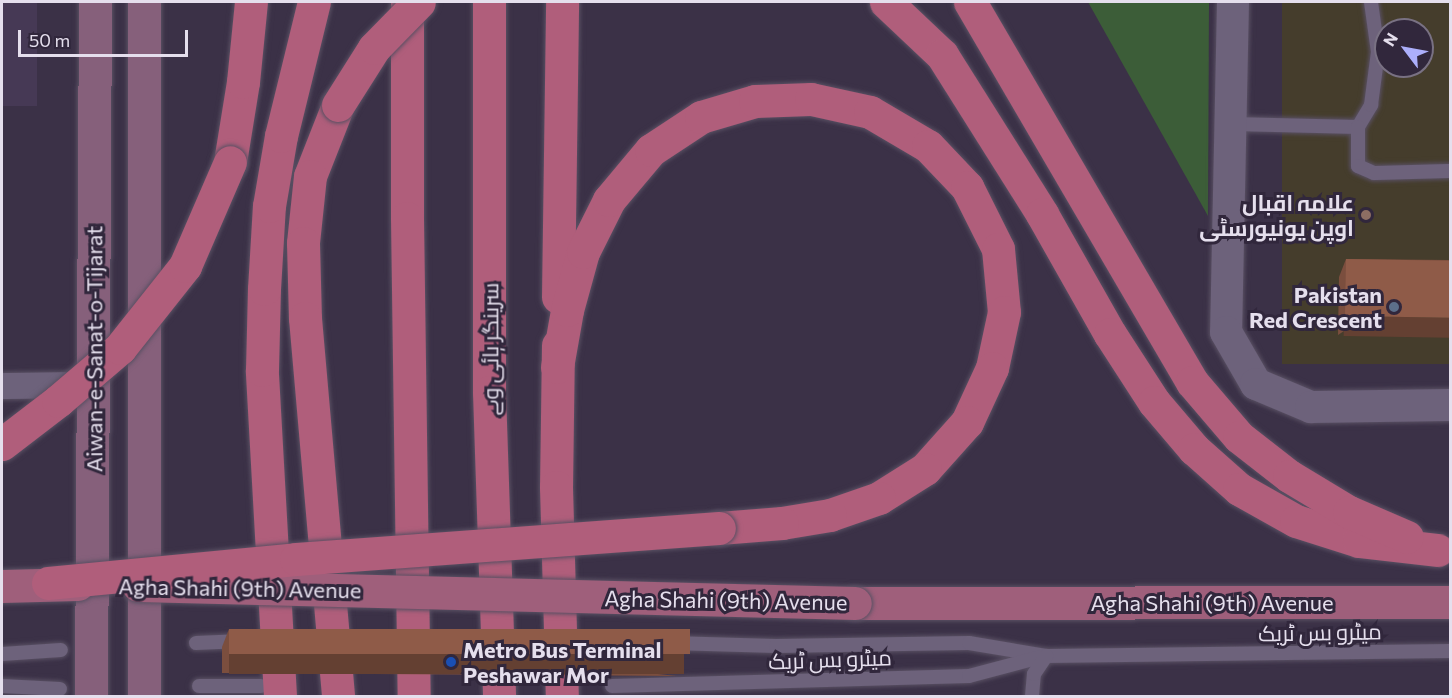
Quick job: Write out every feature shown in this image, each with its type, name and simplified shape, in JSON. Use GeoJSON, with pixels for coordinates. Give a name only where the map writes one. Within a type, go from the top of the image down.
{"type":"FeatureCollection","features":[{"type":"Feature","properties":{"kind":"highway"},"geometry":{"type":"LineString","coordinates":[[2,444],[120,348],[185,266],[230,162],[243,82],[251,2]]}},
{"type":"Feature","properties":{"kind":"highway"},"geometry":{"type":"LineString","coordinates":[[271,691],[263,404],[264,289],[271,194],[281,136],[314,2]]}},
{"type":"Feature","properties":{"kind":"highway"},"geometry":{"type":"LineString","coordinates":[[407,2],[407,218],[414,696]]}},
{"type":"Feature","properties":{"kind":"highway"},"geometry":{"type":"LineString","coordinates":[[338,696],[305,318],[303,243],[310,176],[338,105],[374,48],[419,2]]}},
{"type":"Feature","properties":{"kind":"highway","name":"سرینگر ہائی وے"},"geometry":{"type":"LineString","coordinates":[[489,2],[489,393],[499,696]]}},
{"type":"Feature","properties":{"kind":"highway"},"geometry":{"type":"LineString","coordinates":[[562,2],[556,488],[562,696]]}},
{"type":"Feature","properties":{"kind":"highway"},"geometry":{"type":"LineString","coordinates":[[886,2],[942,56],[1042,214],[1110,334],[1154,402],[1194,449],[1239,489],[1296,520],[1359,542],[1444,550]]}},
{"type":"Feature","properties":{"kind":"highway"},"geometry":{"type":"LineString","coordinates":[[970,2],[1192,382],[1239,436],[1289,476],[1349,512],[1444,550]]}},
{"type":"Feature","properties":{"kind":"highway"},"geometry":{"type":"LineString","coordinates":[[48,583],[296,559],[783,523],[830,515],[879,498],[925,469],[967,422],[992,368],[1004,312],[998,249],[967,187],[928,146],[870,112],[811,99],[755,101],[701,117],[651,150],[609,200],[583,252],[567,310],[557,367]]}},
{"type":"Feature","properties":{"kind":"main road","name":"Aiwan-e-Sanat-o-Tijarat"},"geometry":{"type":"LineString","coordinates":[[92,696],[95,2]]}},
{"type":"Feature","properties":{"kind":"main road"},"geometry":{"type":"LineString","coordinates":[[144,2],[144,696]]}},
{"type":"Feature","properties":{"kind":"main road","name":"Agha Shahi (9th) Avenue"},"geometry":{"type":"LineString","coordinates":[[2,586],[48,583],[855,603],[1450,602]]}},
{"type":"Feature","properties":{"kind":"street"},"geometry":{"type":"LineString","coordinates":[[1233,2],[1233,124],[1226,332],[1256,384],[1311,407],[1450,405]]}},
{"type":"Feature","properties":{"kind":"street"},"geometry":{"type":"LineString","coordinates":[[2,386],[94,385]]}},
{"type":"Feature","properties":{"kind":"lane"},"geometry":{"type":"LineString","coordinates":[[1371,2],[1378,52],[1371,105],[1358,127],[1358,166],[1374,173],[1450,171]]}},
{"type":"Feature","properties":{"kind":"lane"},"geometry":{"type":"LineString","coordinates":[[1233,124],[1358,127]]}},
{"type":"Feature","properties":{"kind":"lane"},"geometry":{"type":"LineString","coordinates":[[196,643],[253,641]]}},
{"type":"Feature","properties":{"kind":"lane","name":"میٹرو بس ٹریک"},"geometry":{"type":"LineString","coordinates":[[657,643],[776,646],[969,643],[1046,656],[1450,651]]}},
{"type":"Feature","properties":{"kind":"lane"},"geometry":{"type":"LineString","coordinates":[[2,654],[61,651]]}},
{"type":"Feature","properties":{"kind":"lane"},"geometry":{"type":"LineString","coordinates":[[1032,696],[1034,674],[1046,656]]}},
{"type":"Feature","properties":{"kind":"lane","name":"میٹرو بس ٹریک"},"geometry":{"type":"LineString","coordinates":[[612,686],[969,676],[1046,656]]}},
{"type":"Feature","properties":{"kind":"lane"},"geometry":{"type":"LineString","coordinates":[[2,686],[60,689]]}},
{"type":"Feature","properties":{"kind":"lane"},"geometry":{"type":"LineString","coordinates":[[199,686],[271,691]]}},
{"type":"Feature","properties":{"kind":"shaded area"},"geometry":{"type":"Polygon","coordinates":[[[2,2],[37,2],[37,106],[2,106],[2,2]]]}},
{"type":"Feature","properties":{"kind":"shaded area","name":"علامہ اقبال اوپن یونیورسٹی"},"geometry":{"type":"Polygon","coordinates":[[[1282,2],[1450,2],[1450,364],[1282,364],[1282,2]]]}},
{"type":"Feature","properties":{"kind":"green space"},"geometry":{"type":"Polygon","coordinates":[[[1088,2],[1209,2],[1208,216],[1088,2]]]}},
{"type":"Feature","properties":{"kind":"building","name":"Pakistan Red Crescent"},"geometry":{"type":"Polygon","coordinates":[[[1346,259],[1450,261],[1449,318],[1345,316],[1346,259]]]}},
{"type":"Feature","properties":{"kind":"building"},"geometry":{"type":"Polygon","coordinates":[[[229,629],[690,629],[690,654],[229,654],[229,629]]]}},
{"type":"Feature","properties":{"kind":"place","name":"علامہ اقبال اوپن یونیورسٹی"},"geometry":{"type":"Point","coordinates":[1366,215]}},
{"type":"Feature","properties":{"kind":"place","name":"Pakistan Red Crescent"},"geometry":{"type":"Point","coordinates":[1394,307]}},
{"type":"Feature","properties":{"kind":"place","name":"Metro Bus Terminal Peshawar Mor"},"geometry":{"type":"Point","coordinates":[451,662]}}]}
